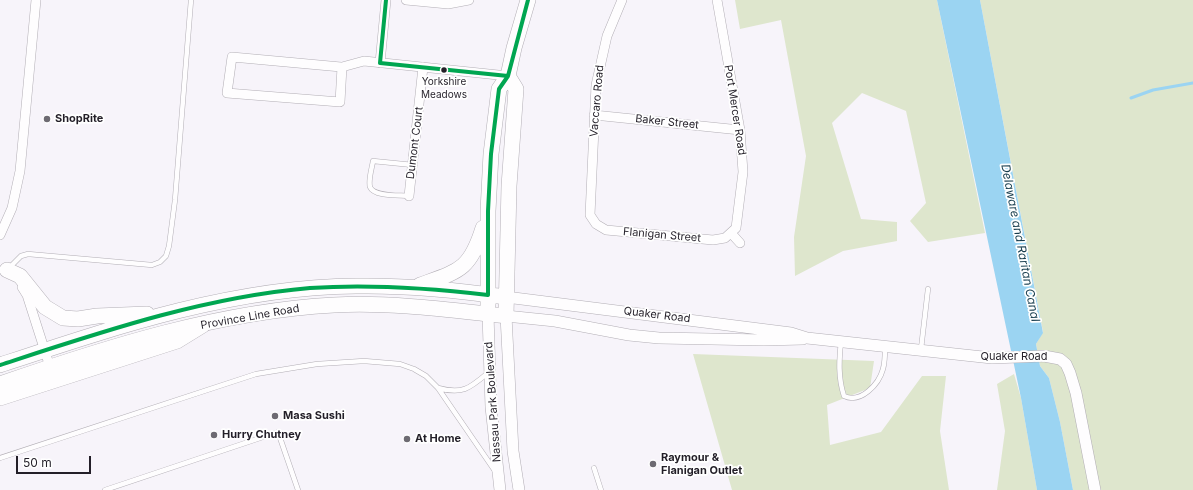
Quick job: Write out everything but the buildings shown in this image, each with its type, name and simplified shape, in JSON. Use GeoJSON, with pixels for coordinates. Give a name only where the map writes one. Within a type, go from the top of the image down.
{"type":"FeatureCollection","features":[{"type":"Feature","properties":{"kind":"main road"},"geometry":{"type":"LineString","coordinates":[[488,314],[488,211],[491,154],[499,89],[508,76],[514,48],[528,0]]}},
{"type":"Feature","properties":{"kind":"main road"},"geometry":{"type":"LineString","coordinates":[[506,316],[509,186],[516,89],[508,76]]}},
{"type":"Feature","properties":{"kind":"main road"},"geometry":{"type":"LineString","coordinates":[[415,287],[452,274],[468,262],[478,244],[488,211]]}},
{"type":"Feature","properties":{"kind":"main road"},"geometry":{"type":"LineString","coordinates":[[3,267],[20,276],[45,307],[63,318],[78,319],[127,314],[162,314]]}},
{"type":"Feature","properties":{"kind":"main road","name":"Province Line Road"},"geometry":{"type":"LineString","coordinates":[[0,365],[162,314],[247,296],[297,290],[354,286],[415,287],[506,297]]}},
{"type":"Feature","properties":{"kind":"main road","name":"Province Line Road"},"geometry":{"type":"LineString","coordinates":[[0,384],[50,367],[203,325],[263,312],[336,305],[409,306],[506,316]]}},
{"type":"Feature","properties":{"kind":"main road"},"geometry":{"type":"LineString","coordinates":[[0,398],[177,341],[203,325]]}},
{"type":"Feature","properties":{"kind":"street"},"geometry":{"type":"LineString","coordinates":[[0,235],[12,208],[20,171],[36,0]]}},
{"type":"Feature","properties":{"kind":"street"},"geometry":{"type":"LineString","coordinates":[[380,63],[386,0]]}},
{"type":"Feature","properties":{"kind":"street"},"geometry":{"type":"LineString","coordinates":[[406,0],[448,4],[469,0]]}},
{"type":"Feature","properties":{"kind":"street","name":"Vaccaro Road"},"geometry":{"type":"LineString","coordinates":[[589,207],[594,115],[600,62],[607,36],[622,0]]}},
{"type":"Feature","properties":{"kind":"street","name":"Port Mercer Road"},"geometry":{"type":"LineString","coordinates":[[716,0],[740,130],[743,172],[738,220],[732,233]]}},
{"type":"Feature","properties":{"kind":"street"},"geometry":{"type":"LineString","coordinates":[[342,67],[340,102],[227,93],[232,57],[342,67],[364,61],[508,76]]}},
{"type":"Feature","properties":{"kind":"street","name":"Dumont Court"},"geometry":{"type":"LineString","coordinates":[[409,196],[423,67]]}},
{"type":"Feature","properties":{"kind":"street","name":"Baker Street"},"geometry":{"type":"LineString","coordinates":[[594,115],[740,130]]}},
{"type":"Feature","properties":{"kind":"street","name":"Flanigan Street"},"geometry":{"type":"LineString","coordinates":[[589,207],[593,226],[606,230],[713,240],[725,238],[732,233]]}},
{"type":"Feature","properties":{"kind":"street"},"geometry":{"type":"LineString","coordinates":[[732,233],[740,243]]}},
{"type":"Feature","properties":{"kind":"street"},"geometry":{"type":"LineString","coordinates":[[3,267],[18,282],[27,295],[50,367]]}},
{"type":"Feature","properties":{"kind":"street","name":"Quaker Road"},"geometry":{"type":"LineString","coordinates":[[506,297],[791,333],[807,338],[885,347],[992,358],[1044,356],[1060,359],[1066,364],[1076,393],[1095,490]]}},
{"type":"Feature","properties":{"kind":"street","name":"Nassau Park Boulevard"},"geometry":{"type":"LineString","coordinates":[[488,314],[489,372],[500,490]]}},
{"type":"Feature","properties":{"kind":"street","name":"Quaker Road"},"geometry":{"type":"LineString","coordinates":[[506,316],[555,321],[629,335],[659,338],[793,340],[807,338]]}},
{"type":"Feature","properties":{"kind":"street","name":"Nassau Park Boulevard"},"geometry":{"type":"LineString","coordinates":[[506,316],[513,451],[519,490]]}},
{"type":"Feature","properties":{"kind":"lane"},"geometry":{"type":"LineString","coordinates":[[3,267],[21,256],[28,254],[152,265],[160,262],[166,256],[169,246],[175,200],[191,0]]}},
{"type":"Feature","properties":{"kind":"lane"},"geometry":{"type":"LineString","coordinates":[[409,196],[378,194],[373,191],[370,186],[373,161],[413,164]]}},
{"type":"Feature","properties":{"kind":"lane"},"geometry":{"type":"LineString","coordinates":[[921,351],[928,289]]}},
{"type":"Feature","properties":{"kind":"lane"},"geometry":{"type":"LineString","coordinates":[[841,342],[839,359],[841,388],[844,396],[852,398],[859,397],[870,390],[879,379],[883,368],[885,347]]}},
{"type":"Feature","properties":{"kind":"lane"},"geometry":{"type":"LineString","coordinates":[[0,458],[256,374],[317,364],[364,361],[400,364],[414,369],[426,376],[438,388],[498,476]]}},
{"type":"Feature","properties":{"kind":"lane"},"geometry":{"type":"LineString","coordinates":[[438,388],[451,392],[463,391],[475,384],[489,372]]}},
{"type":"Feature","properties":{"kind":"lane"},"geometry":{"type":"LineString","coordinates":[[105,490],[278,432],[298,490]]}},
{"type":"Feature","properties":{"kind":"lane"},"geometry":{"type":"LineString","coordinates":[[594,468],[601,490]]}},
{"type":"Feature","properties":{"kind":"green space"},"geometry":{"type":"Polygon","coordinates":[[[735,0],[937,0],[985,233],[928,242],[910,221],[926,203],[906,111],[862,93],[832,123],[861,219],[897,222],[897,241],[843,251],[795,276],[794,237],[806,156],[781,20],[740,29],[735,0]]]}},
{"type":"Feature","properties":{"kind":"green space"},"geometry":{"type":"Polygon","coordinates":[[[980,0],[1193,0],[1193,490],[1073,490],[1060,422],[1049,378],[1040,366],[1036,344],[1043,332],[980,0]]]}},
{"type":"Feature","properties":{"kind":"green space"},"geometry":{"type":"Polygon","coordinates":[[[693,354],[874,361],[870,388],[827,405],[830,445],[881,432],[922,376],[946,376],[940,431],[949,490],[732,490],[693,354]]]}},
{"type":"Feature","properties":{"kind":"green space"},"geometry":{"type":"Polygon","coordinates":[[[1014,374],[1021,398],[1037,490],[997,490],[1005,431],[997,384],[1014,374]]]}},
{"type":"Feature","properties":{"kind":"water","name":"Delaware and Raritan Canal"},"geometry":{"type":"Polygon","coordinates":[[[937,0],[980,0],[1043,333],[1036,344],[1040,366],[1049,378],[1060,422],[1073,490],[1037,490],[1021,398],[937,0]]]}},
{"type":"Feature","properties":{"kind":"waterway"},"geometry":{"type":"LineString","coordinates":[[1131,98],[1153,90],[1193,83]]}},
{"type":"Feature","properties":{"kind":"transit line"},"geometry":{"type":"LineString","coordinates":[[386,0],[380,63],[508,76]]}},
{"type":"Feature","properties":{"kind":"transit line"},"geometry":{"type":"LineString","coordinates":[[0,365],[76,340],[153,318],[231,299],[270,293],[310,288],[355,286],[444,290],[488,295],[488,211],[491,154],[499,89],[508,76],[528,0]]}},
{"type":"Feature","properties":{"kind":"place","name":"Yorkshire Meadows"},"geometry":{"type":"Point","coordinates":[444,70]}},
{"type":"Feature","properties":{"kind":"place","name":"ShopRite"},"geometry":{"type":"Point","coordinates":[47,119]}},
{"type":"Feature","properties":{"kind":"place","name":"Masa Sushi"},"geometry":{"type":"Point","coordinates":[275,416]}},
{"type":"Feature","properties":{"kind":"place","name":"Hurry Chutney"},"geometry":{"type":"Point","coordinates":[214,435]}},
{"type":"Feature","properties":{"kind":"place","name":"At Home"},"geometry":{"type":"Point","coordinates":[407,439]}},
{"type":"Feature","properties":{"kind":"place","name":"Raymour & Flanigan Outlet"},"geometry":{"type":"Point","coordinates":[653,464]}}]}
